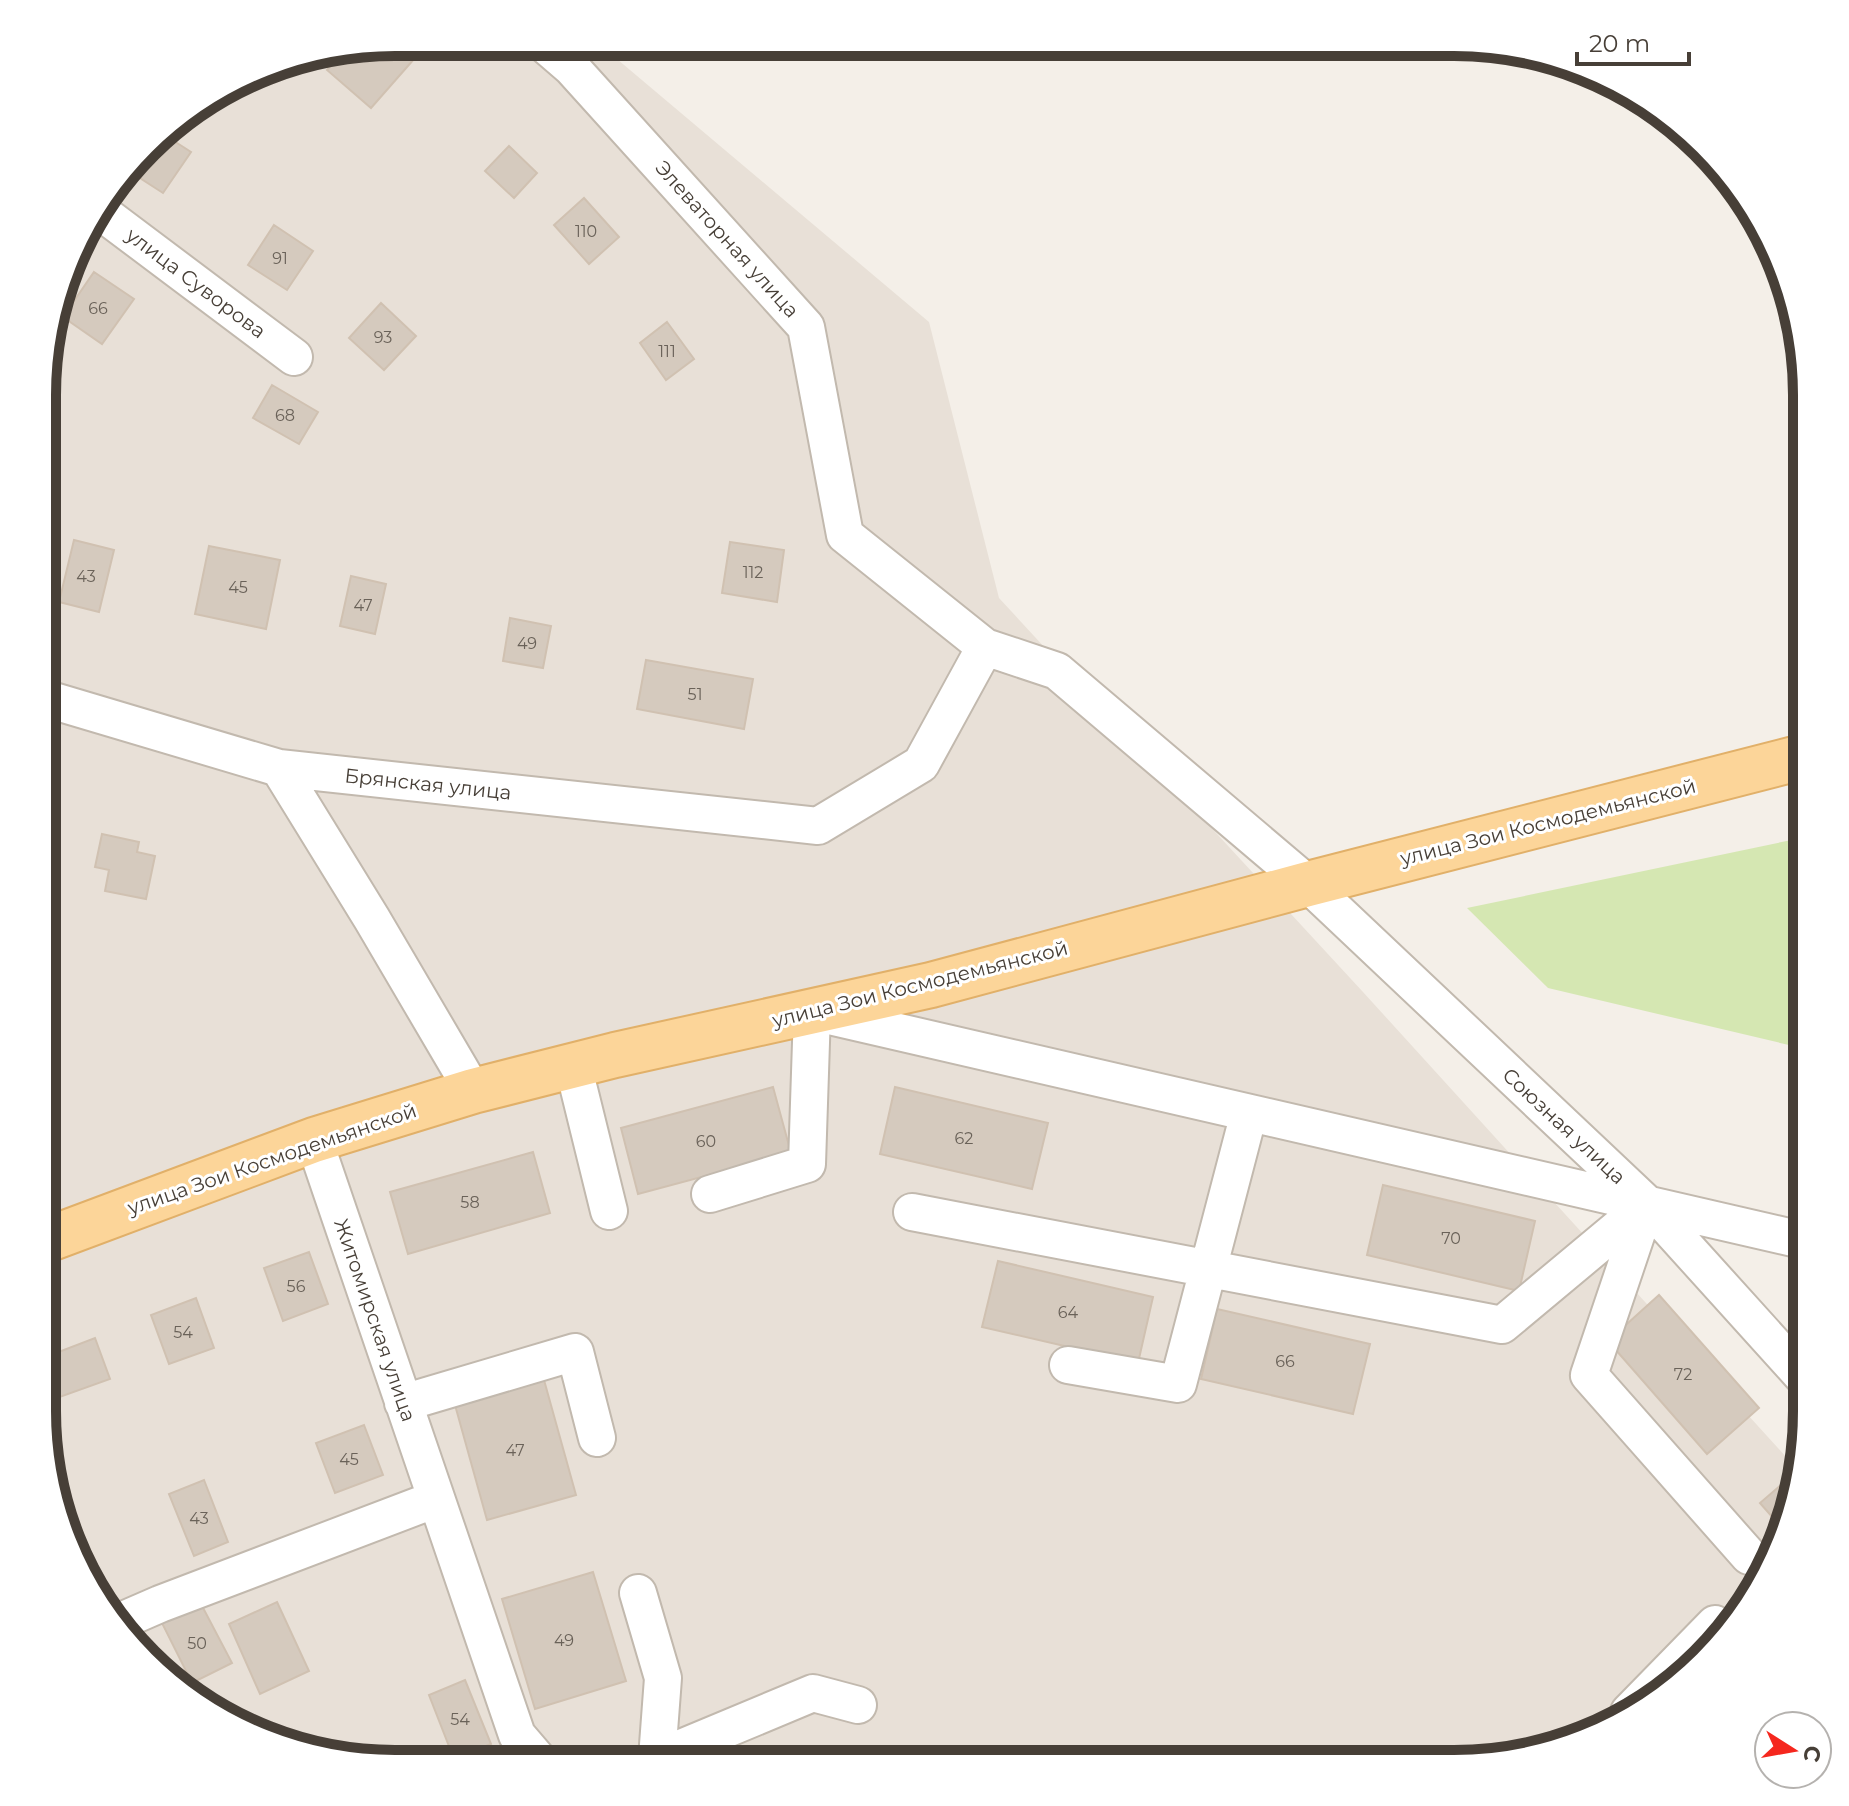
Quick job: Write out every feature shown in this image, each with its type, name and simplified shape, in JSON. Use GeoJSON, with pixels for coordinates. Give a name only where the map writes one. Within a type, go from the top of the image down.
{"type":"FeatureCollection","features":[{"type":"Feature","properties":{"kind":"main road","name":"улица Зои Космодемьянской"},"geometry":{"type":"LineString","coordinates":[[56,1237],[314,1140],[473,1091],[573,1065],[931,985],[1793,759]]}},
{"type":"Feature","properties":{"kind":"street","name":"Элеваторная улица"},"geometry":{"type":"LineString","coordinates":[[558,56],[806,327],[845,535],[985,647]]}},
{"type":"Feature","properties":{"kind":"street","name":"улица Суворова"},"geometry":{"type":"LineString","coordinates":[[107,216],[294,357]]}},
{"type":"Feature","properties":{"kind":"street","name":"Брянская улица"},"geometry":{"type":"LineString","coordinates":[[56,702],[279,768],[818,826],[921,764],[985,647]]}},
{"type":"Feature","properties":{"kind":"street","name":"Союзная улица"},"geometry":{"type":"LineString","coordinates":[[985,647],[1057,671],[1308,884],[1647,1204],[1793,1366]]}},
{"type":"Feature","properties":{"kind":"street"},"geometry":{"type":"LineString","coordinates":[[279,768],[473,1091]]}},
{"type":"Feature","properties":{"kind":"street"},"geometry":{"type":"LineString","coordinates":[[710,1194],[807,1164],[812,1012],[1793,1238]]}},
{"type":"Feature","properties":{"kind":"street"},"geometry":{"type":"LineString","coordinates":[[573,1065],[609,1211]]}},
{"type":"Feature","properties":{"kind":"street"},"geometry":{"type":"LineString","coordinates":[[1068,1365],[1178,1384],[1249,1113]]}},
{"type":"Feature","properties":{"kind":"street","name":"Житомирская улица"},"geometry":{"type":"LineString","coordinates":[[314,1140],[517,1735],[530,1750]]}},
{"type":"Feature","properties":{"kind":"street"},"geometry":{"type":"LineString","coordinates":[[912,1212],[1502,1325],[1647,1204]]}},
{"type":"Feature","properties":{"kind":"street"},"geometry":{"type":"LineString","coordinates":[[1647,1204],[1589,1375],[1749,1556]]}},
{"type":"Feature","properties":{"kind":"street"},"geometry":{"type":"LineString","coordinates":[[403,1403],[575,1352],[597,1438]]}},
{"type":"Feature","properties":{"kind":"street"},"geometry":{"type":"LineString","coordinates":[[127,1619],[436,1499]]}},
{"type":"Feature","properties":{"kind":"street"},"geometry":{"type":"LineString","coordinates":[[638,1593],[663,1678],[655,1750]]}},
{"type":"Feature","properties":{"kind":"street"},"geometry":{"type":"LineString","coordinates":[[1661,1679],[1715,1624]]}},
{"type":"Feature","properties":{"kind":"street"},"geometry":{"type":"LineString","coordinates":[[680,1750],[813,1693],[858,1705]]}},
{"type":"Feature","properties":{"kind":"shaded area"},"geometry":{"type":"Polygon","coordinates":[[[613,56],[929,322],[999,598],[1789,1460],[1781,1499],[1767,1541],[1736,1599],[1694,1651],[1624,1705],[1584,1724],[1542,1738],[1498,1747],[1454,1750],[395,1750],[351,1747],[307,1738],[265,1724],[225,1705],[155,1651],[101,1581],[74,1520],[63,1477],[57,1433],[56,395],[59,351],[68,307],[82,265],[101,225],[140,171],[171,140],[225,101],[286,74],[329,63],[373,57],[613,56]]]}},
{"type":"Feature","properties":{"kind":"green space"},"geometry":{"type":"Polygon","coordinates":[[[1793,840],[1793,1046],[1548,988],[1467,908],[1793,840]]]}},
{"type":"Feature","properties":{"kind":"building"},"geometry":{"type":"Polygon","coordinates":[[[417,56],[371,108],[327,70],[334,62],[351,59],[417,56]]]}},
{"type":"Feature","properties":{"kind":"building"},"geometry":{"type":"Polygon","coordinates":[[[172,140],[191,152],[163,193],[136,176],[172,140]]]}},
{"type":"Feature","properties":{"kind":"building"},"geometry":{"type":"Polygon","coordinates":[[[509,146],[537,173],[514,198],[485,171],[509,146]]]}},
{"type":"Feature","properties":{"kind":"building"},"geometry":{"type":"Polygon","coordinates":[[[584,198],[619,237],[589,264],[554,225],[584,198]]]}},
{"type":"Feature","properties":{"kind":"building"},"geometry":{"type":"Polygon","coordinates":[[[274,225],[313,251],[287,290],[248,265],[274,225]]]}},
{"type":"Feature","properties":{"kind":"building"},"geometry":{"type":"Polygon","coordinates":[[[94,272],[134,299],[102,344],[65,319],[67,311],[94,272]]]}},
{"type":"Feature","properties":{"kind":"building"},"geometry":{"type":"Polygon","coordinates":[[[381,303],[416,336],[384,370],[349,338],[381,303]]]}},
{"type":"Feature","properties":{"kind":"building"},"geometry":{"type":"Polygon","coordinates":[[[667,322],[694,359],[666,380],[640,343],[667,322]]]}},
{"type":"Feature","properties":{"kind":"building"},"geometry":{"type":"Polygon","coordinates":[[[272,385],[318,412],[299,444],[253,418],[272,385]]]}},
{"type":"Feature","properties":{"kind":"building"},"geometry":{"type":"Polygon","coordinates":[[[74,540],[114,550],[99,612],[59,602],[74,540]]]}},
{"type":"Feature","properties":{"kind":"building"},"geometry":{"type":"Polygon","coordinates":[[[730,542],[784,550],[777,602],[722,593],[730,542]]]}},
{"type":"Feature","properties":{"kind":"building"},"geometry":{"type":"Polygon","coordinates":[[[209,546],[280,560],[266,629],[195,614],[209,546]]]}},
{"type":"Feature","properties":{"kind":"building"},"geometry":{"type":"Polygon","coordinates":[[[351,576],[386,584],[375,634],[340,626],[351,576]]]}},
{"type":"Feature","properties":{"kind":"building"},"geometry":{"type":"Polygon","coordinates":[[[510,618],[551,626],[543,668],[503,661],[510,618]]]}},
{"type":"Feature","properties":{"kind":"building"},"geometry":{"type":"Polygon","coordinates":[[[646,660],[753,679],[744,729],[637,709],[646,660]]]}},
{"type":"Feature","properties":{"kind":"building"},"geometry":{"type":"Polygon","coordinates":[[[102,834],[139,842],[137,852],[155,856],[146,899],[105,891],[109,870],[95,867],[102,834]]]}},
{"type":"Feature","properties":{"kind":"building"},"geometry":{"type":"Polygon","coordinates":[[[773,1087],[791,1153],[638,1194],[621,1128],[773,1087]]]}},
{"type":"Feature","properties":{"kind":"building"},"geometry":{"type":"Polygon","coordinates":[[[895,1087],[1048,1123],[1032,1189],[880,1154],[895,1087]]]}},
{"type":"Feature","properties":{"kind":"building"},"geometry":{"type":"Polygon","coordinates":[[[533,1152],[550,1213],[408,1254],[390,1192],[533,1152]]]}},
{"type":"Feature","properties":{"kind":"building"},"geometry":{"type":"Polygon","coordinates":[[[1383,1185],[1535,1221],[1519,1291],[1367,1255],[1383,1185]]]}},
{"type":"Feature","properties":{"kind":"building"},"geometry":{"type":"Polygon","coordinates":[[[309,1252],[328,1304],[283,1321],[264,1268],[309,1252]]]}},
{"type":"Feature","properties":{"kind":"building"},"geometry":{"type":"Polygon","coordinates":[[[998,1261],[1153,1297],[1138,1363],[982,1327],[998,1261]]]}},
{"type":"Feature","properties":{"kind":"building"},"geometry":{"type":"Polygon","coordinates":[[[1659,1295],[1759,1408],[1707,1454],[1608,1341],[1659,1295]]]}},
{"type":"Feature","properties":{"kind":"building"},"geometry":{"type":"Polygon","coordinates":[[[196,1298],[214,1348],[169,1364],[151,1315],[196,1298]]]}},
{"type":"Feature","properties":{"kind":"building"},"geometry":{"type":"Polygon","coordinates":[[[1217,1309],[1370,1344],[1353,1414],[1201,1379],[1217,1309]]]}},
{"type":"Feature","properties":{"kind":"building"},"geometry":{"type":"Polygon","coordinates":[[[95,1338],[110,1379],[56,1398],[56,1353],[95,1338]]]}},
{"type":"Feature","properties":{"kind":"building"},"geometry":{"type":"Polygon","coordinates":[[[544,1380],[576,1495],[487,1520],[455,1405],[544,1380]]]}},
{"type":"Feature","properties":{"kind":"building"},"geometry":{"type":"Polygon","coordinates":[[[364,1425],[383,1475],[335,1493],[316,1443],[364,1425]]]}},
{"type":"Feature","properties":{"kind":"building"},"geometry":{"type":"Polygon","coordinates":[[[204,1480],[228,1542],[194,1556],[169,1494],[204,1480]]]}},
{"type":"Feature","properties":{"kind":"building"},"geometry":{"type":"Polygon","coordinates":[[[1785,1481],[1775,1520],[1760,1503],[1785,1481]]]}},
{"type":"Feature","properties":{"kind":"building"},"geometry":{"type":"Polygon","coordinates":[[[593,1572],[626,1681],[535,1709],[502,1599],[593,1572]]]}},
{"type":"Feature","properties":{"kind":"building"},"geometry":{"type":"Polygon","coordinates":[[[277,1602],[309,1671],[260,1694],[229,1624],[277,1602]]]}},
{"type":"Feature","properties":{"kind":"building"},"geometry":{"type":"Polygon","coordinates":[[[201,1604],[232,1663],[193,1683],[162,1623],[201,1604]]]}},
{"type":"Feature","properties":{"kind":"building"},"geometry":{"type":"Polygon","coordinates":[[[465,1680],[491,1744],[476,1750],[450,1750],[429,1695],[465,1680]]]}}]}
